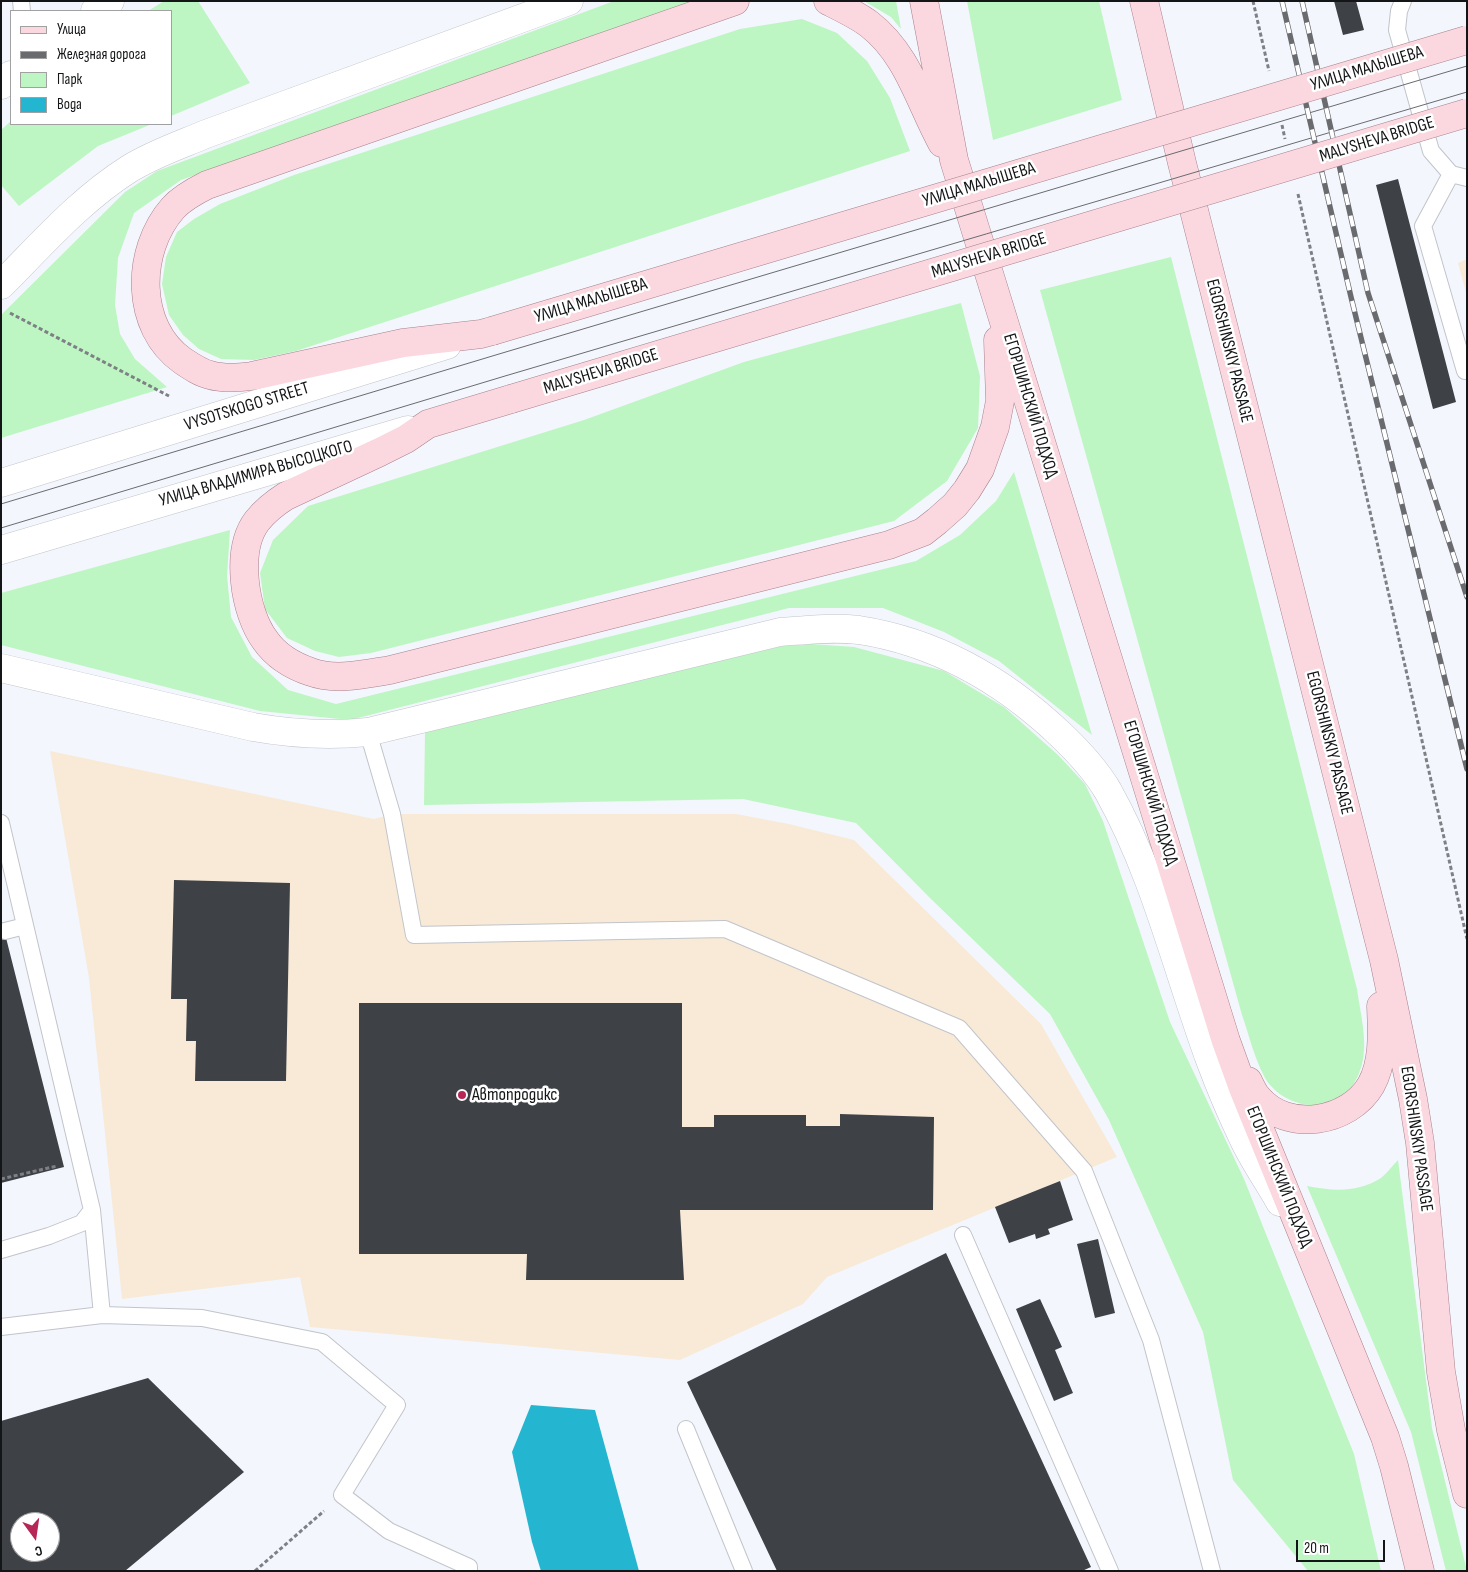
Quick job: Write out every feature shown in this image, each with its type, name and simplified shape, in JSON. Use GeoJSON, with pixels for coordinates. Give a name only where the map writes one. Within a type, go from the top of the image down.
{"type":"FeatureCollection","features":[{"type":"Feature","properties":{"kind":"main road"},"geometry":{"type":"LineString","coordinates":[[97,10],[110,1]]}},
{"type":"Feature","properties":{"kind":"main road"},"geometry":{"type":"LineString","coordinates":[[1,285],[81,205],[131,168],[154,156],[206,134],[569,1]]}},
{"type":"Feature","properties":{"kind":"main road","name":"УЛИЦА МАЛЫШЕВА"},"geometry":{"type":"LineString","coordinates":[[735,1],[207,185],[174,207],[164,220],[153,241],[147,266],[147,304],[160,338],[176,356],[193,368],[210,375],[232,378],[252,376],[403,343],[487,333],[1467,40]]}},
{"type":"Feature","properties":{"kind":"main road"},"geometry":{"type":"LineString","coordinates":[[828,1],[868,23],[891,44],[904,62],[941,142],[954,160]]}},
{"type":"Feature","properties":{"kind":"main road","name":"ЕГОРШИНСКИЙ ПОДХОД"},"geometry":{"type":"LineString","coordinates":[[924,1],[954,160],[1226,1040],[1243,1088],[1385,1437],[1420,1571]]}},
{"type":"Feature","properties":{"kind":"main road","name":"EGORSHINSKIY PASSAGE"},"geometry":{"type":"LineString","coordinates":[[1144,1],[1182,163],[1384,960],[1414,1108],[1421,1153],[1441,1372],[1451,1430],[1467,1494]]}},
{"type":"Feature","properties":{"kind":"main road"},"geometry":{"type":"LineString","coordinates":[[1,85],[10,76]]}},
{"type":"Feature","properties":{"kind":"main road","name":"MALYSHEVA BRIDGE"},"geometry":{"type":"LineString","coordinates":[[512,399],[1467,113]]}},
{"type":"Feature","properties":{"kind":"main road"},"geometry":{"type":"LineString","coordinates":[[428,424],[397,444],[286,496],[272,505],[257,521],[250,534],[247,548],[245,574],[247,596],[259,631],[266,642],[277,654],[293,665],[313,673],[334,677],[390,670],[889,545],[923,532],[955,505],[968,490],[980,469],[995,427],[1000,400],[996,298]]}},
{"type":"Feature","properties":{"kind":"main road","name":"VYSOTSKOGO STREET"},"geometry":{"type":"LineString","coordinates":[[1,483],[487,333]]}},
{"type":"Feature","properties":{"kind":"main road","name":"УЛИЦА ВЛАДИМИРА ВЫСОЦКОГО"},"geometry":{"type":"LineString","coordinates":[[1,550],[512,399]]}},
{"type":"Feature","properties":{"kind":"main road"},"geometry":{"type":"LineString","coordinates":[[1,668],[282,732],[317,735],[368,732],[780,632],[822,629],[858,630],[897,639],[945,655],[987,677],[1052,726],[1092,766],[1107,790],[1144,868],[1165,923],[1210,1060],[1245,1141],[1309,1250]]}},
{"type":"Feature","properties":{"kind":"main road"},"geometry":{"type":"LineString","coordinates":[[1226,1040],[1257,1098],[1277,1112],[1292,1119],[1308,1120],[1344,1112],[1359,1101],[1370,1086],[1375,1075],[1382,1036],[1381,1006],[1384,960]]}},
{"type":"Feature","properties":{"kind":"lane"},"geometry":{"type":"LineString","coordinates":[[1403,1],[1399,11],[1397,30],[1431,150],[1459,176],[1423,226],[1465,371]]}},
{"type":"Feature","properties":{"kind":"lane"},"geometry":{"type":"LineString","coordinates":[[368,732],[392,814],[414,935],[725,929],[959,1028],[1084,1171],[1151,1340],[1212,1571]]}},
{"type":"Feature","properties":{"kind":"lane"},"geometry":{"type":"LineString","coordinates":[[1,823],[92,1210],[102,1315]]}},
{"type":"Feature","properties":{"kind":"lane"},"geometry":{"type":"LineString","coordinates":[[5,931],[26,926]]}},
{"type":"Feature","properties":{"kind":"lane"},"geometry":{"type":"LineString","coordinates":[[1,1250],[49,1236],[82,1223],[92,1210]]}},
{"type":"Feature","properties":{"kind":"lane"},"geometry":{"type":"LineString","coordinates":[[963,1235],[1110,1571]]}},
{"type":"Feature","properties":{"kind":"lane"},"geometry":{"type":"LineString","coordinates":[[1,1327],[102,1315],[202,1318],[322,1342],[397,1405],[342,1495],[389,1531],[469,1567],[469,1571]]}},
{"type":"Feature","properties":{"kind":"lane"},"geometry":{"type":"LineString","coordinates":[[686,1429],[744,1571]]}},
{"type":"Feature","properties":{"kind":"path"},"geometry":{"type":"LineString","coordinates":[[1253,1],[1271,78]]}},
{"type":"Feature","properties":{"kind":"path"},"geometry":{"type":"LineString","coordinates":[[1280,117],[1287,146]]}},
{"type":"Feature","properties":{"kind":"path"},"geometry":{"type":"LineString","coordinates":[[1298,194],[1467,939]]}},
{"type":"Feature","properties":{"kind":"path"},"geometry":{"type":"LineString","coordinates":[[10,313],[169,396]]}},
{"type":"Feature","properties":{"kind":"path"},"geometry":{"type":"LineString","coordinates":[[1,1179],[80,1160]]}},
{"type":"Feature","properties":{"kind":"path"},"geometry":{"type":"LineString","coordinates":[[255,1571],[342,1495]]}},
{"type":"Feature","properties":{"kind":"shaded area"},"geometry":{"type":"Polygon","coordinates":[[[1467,259],[1467,296],[1458,263],[1467,259]]]}},
{"type":"Feature","properties":{"kind":"shaded area"},"geometry":{"type":"Polygon","coordinates":[[[50,751],[374,819],[392,814],[736,814],[789,824],[854,840],[1041,1024],[1117,1157],[827,1277],[803,1304],[680,1360],[310,1327],[300,1277],[122,1299],[89,978],[50,751]]]}},
{"type":"Feature","properties":{"kind":"green space"},"geometry":{"type":"Polygon","coordinates":[[[164,1],[198,1],[250,83],[172,116],[172,10],[150,10],[164,1]]]}},
{"type":"Feature","properties":{"kind":"green space"},"geometry":{"type":"Polygon","coordinates":[[[614,1],[694,1],[181,180],[134,213],[118,258],[115,305],[120,334],[135,359],[167,387],[1,438],[1,315],[125,192],[157,171],[614,1]]]}},
{"type":"Feature","properties":{"kind":"green space"},"geometry":{"type":"Polygon","coordinates":[[[864,1],[896,1],[901,29],[891,17],[864,1]]]}},
{"type":"Feature","properties":{"kind":"green space"},"geometry":{"type":"Polygon","coordinates":[[[967,1],[1099,1],[1122,100],[993,140],[967,1]]]}},
{"type":"Feature","properties":{"kind":"green space"},"geometry":{"type":"Polygon","coordinates":[[[802,19],[837,33],[867,61],[890,98],[910,151],[296,351],[254,360],[221,359],[199,349],[183,335],[169,315],[162,284],[166,257],[177,232],[194,219],[220,204],[294,175],[740,29],[802,19]]]}},
{"type":"Feature","properties":{"kind":"green space"},"geometry":{"type":"Polygon","coordinates":[[[10,122],[10,125],[150,125],[98,146],[19,206],[1,185],[1,130],[10,122]]]}},
{"type":"Feature","properties":{"kind":"green space"},"geometry":{"type":"Polygon","coordinates":[[[1171,257],[1357,989],[1364,1036],[1364,1055],[1359,1074],[1349,1090],[1341,1098],[1337,1101],[1317,1106],[1296,1102],[1277,1092],[1264,1076],[1254,1054],[1040,290],[1171,257]]]}},
{"type":"Feature","properties":{"kind":"green space"},"geometry":{"type":"Polygon","coordinates":[[[961,303],[980,376],[978,428],[947,481],[894,521],[371,653],[339,657],[315,651],[287,638],[265,609],[260,573],[273,540],[308,506],[584,420],[744,362],[961,303]]]}},
{"type":"Feature","properties":{"kind":"green space"},"geometry":{"type":"Polygon","coordinates":[[[1014,472],[1092,735],[999,661],[944,632],[883,608],[789,608],[350,720],[260,711],[1,645],[1,593],[230,530],[227,576],[231,617],[252,657],[288,690],[336,704],[916,561],[960,535],[996,501],[1014,472]]]}},
{"type":"Feature","properties":{"kind":"green space"},"geometry":{"type":"Polygon","coordinates":[[[811,644],[854,647],[944,671],[1004,707],[1058,755],[1085,784],[1103,821],[1170,1022],[1244,1179],[1354,1454],[1381,1571],[1308,1571],[1233,1480],[1203,1332],[1109,1120],[1050,1014],[930,898],[856,823],[743,799],[424,805],[425,731],[782,646],[811,644]]]}},
{"type":"Feature","properties":{"kind":"green space"},"geometry":{"type":"Polygon","coordinates":[[[1398,1160],[1432,1428],[1467,1571],[1446,1571],[1411,1432],[1307,1186],[1345,1190],[1363,1186],[1381,1178],[1398,1160]]]}},
{"type":"Feature","properties":{"kind":"water"},"geometry":{"type":"Polygon","coordinates":[[[531,1405],[595,1410],[639,1571],[541,1571],[532,1542],[512,1452],[531,1405]]]}},
{"type":"Feature","properties":{"kind":"building"},"geometry":{"type":"Polygon","coordinates":[[[1334,1],[1356,1],[1364,30],[1343,35],[1334,1]]]}},
{"type":"Feature","properties":{"kind":"building"},"geometry":{"type":"Polygon","coordinates":[[[1398,179],[1456,402],[1433,409],[1376,185],[1398,179]]]}},
{"type":"Feature","properties":{"kind":"building"},"geometry":{"type":"Polygon","coordinates":[[[174,880],[290,883],[286,1081],[195,1081],[196,1041],[186,1041],[187,999],[171,999],[174,880]]]}},
{"type":"Feature","properties":{"kind":"building"},"geometry":{"type":"Polygon","coordinates":[[[1,918],[64,1167],[1,1183],[1,918]]]}},
{"type":"Feature","properties":{"kind":"building"},"geometry":{"type":"Polygon","coordinates":[[[359,1003],[682,1003],[682,1127],[714,1127],[714,1115],[806,1115],[806,1126],[840,1126],[840,1114],[934,1117],[933,1210],[680,1210],[684,1280],[526,1280],[527,1254],[359,1254],[359,1003]]]}},
{"type":"Feature","properties":{"kind":"building"},"geometry":{"type":"Polygon","coordinates":[[[1060,1181],[1073,1220],[1048,1229],[1050,1234],[1036,1239],[1035,1234],[1009,1243],[995,1207],[1060,1181]]]}},
{"type":"Feature","properties":{"kind":"building"},"geometry":{"type":"Polygon","coordinates":[[[1098,1239],[1115,1313],[1095,1318],[1077,1244],[1098,1239]]]}},
{"type":"Feature","properties":{"kind":"building"},"geometry":{"type":"Polygon","coordinates":[[[946,1253],[1091,1567],[1082,1571],[777,1571],[687,1382],[946,1253]]]}},
{"type":"Feature","properties":{"kind":"building"},"geometry":{"type":"Polygon","coordinates":[[[1040,1299],[1062,1347],[1055,1350],[1073,1393],[1054,1401],[1016,1309],[1040,1299]]]}},
{"type":"Feature","properties":{"kind":"building"},"geometry":{"type":"Polygon","coordinates":[[[148,1378],[244,1472],[125,1571],[1,1571],[1,1421],[148,1378]]]}},
{"type":"Feature","properties":{"kind":"tram line"},"geometry":{"type":"LineString","coordinates":[[1,504],[1467,66]]}},
{"type":"Feature","properties":{"kind":"tram line"},"geometry":{"type":"LineString","coordinates":[[1,528],[505,376],[1467,92]]}},
{"type":"Feature","properties":{"kind":"railway"},"geometry":{"type":"LineString","coordinates":[[1282,1],[1351,297],[1467,769]]}},
{"type":"Feature","properties":{"kind":"railway"},"geometry":{"type":"LineString","coordinates":[[1302,1],[1368,293],[1467,597]]}},
{"type":"Feature","properties":{"kind":"place","name":"Автопродикс"},"geometry":{"type":"Point","coordinates":[462,1095]}}]}
